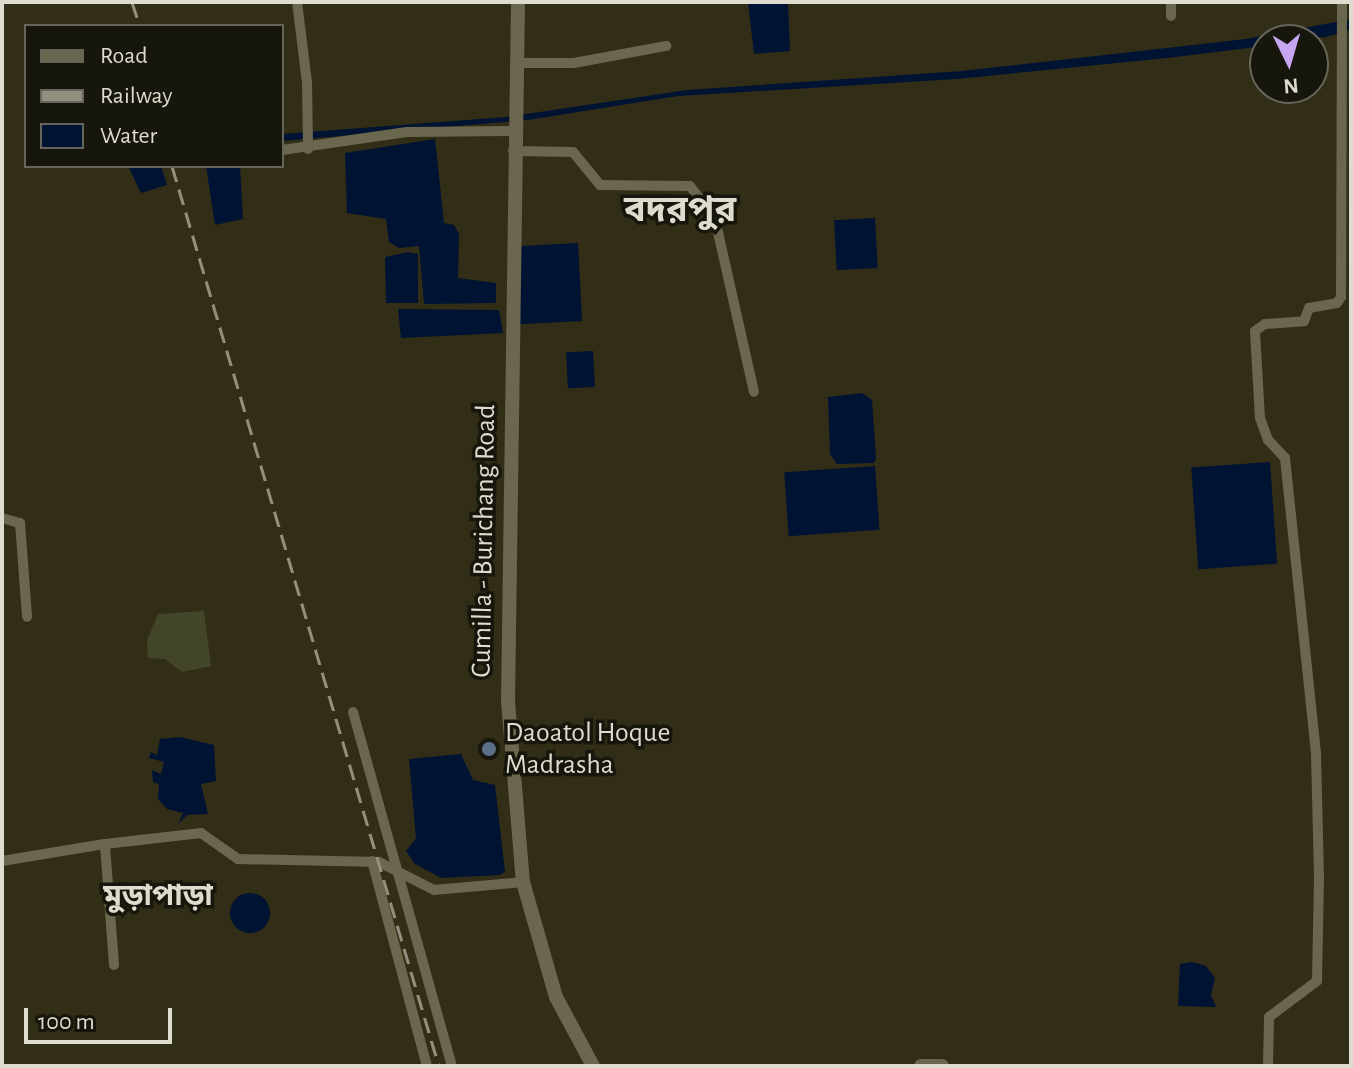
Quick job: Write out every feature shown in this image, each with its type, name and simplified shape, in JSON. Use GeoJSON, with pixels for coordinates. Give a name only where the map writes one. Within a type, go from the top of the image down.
{"type":"FeatureCollection","features":[{"type":"Feature","properties":{"kind":"main road","name":"Cumilla - Burichang Road"},"geometry":{"type":"LineString","coordinates":[[518,2],[513,151],[508,701],[523,882],[556,997],[593,1066]]}},
{"type":"Feature","properties":{"kind":"main road"},"geometry":{"type":"LineString","coordinates":[[921,1066],[942,1066]]}},
{"type":"Feature","properties":{"kind":"street"},"geometry":{"type":"LineString","coordinates":[[297,2],[308,145]]}},
{"type":"Feature","properties":{"kind":"street"},"geometry":{"type":"LineString","coordinates":[[1171,2],[1171,16]]}},
{"type":"Feature","properties":{"kind":"street"},"geometry":{"type":"LineString","coordinates":[[1268,1066],[1269,1017],[1317,981],[1319,862],[1316,753],[1285,458],[1268,440],[1260,418],[1255,331],[1265,324],[1304,321],[1309,308],[1337,303],[1341,297],[1342,2]]}},
{"type":"Feature","properties":{"kind":"street"},"geometry":{"type":"LineString","coordinates":[[518,63],[574,63],[666,46]]}},
{"type":"Feature","properties":{"kind":"street"},"geometry":{"type":"LineString","coordinates":[[284,150],[407,132],[514,131]]}},
{"type":"Feature","properties":{"kind":"street"},"geometry":{"type":"LineString","coordinates":[[513,151],[573,152],[600,185],[690,186],[715,219],[754,392]]}},
{"type":"Feature","properties":{"kind":"street"},"geometry":{"type":"LineString","coordinates":[[2,518],[20,523],[27,617]]}},
{"type":"Feature","properties":{"kind":"street"},"geometry":{"type":"LineString","coordinates":[[353,712],[452,1066]]}},
{"type":"Feature","properties":{"kind":"street"},"geometry":{"type":"LineString","coordinates":[[2,861],[105,844],[201,833],[238,859],[372,861],[394,866],[434,890],[523,882]]}},
{"type":"Feature","properties":{"kind":"street"},"geometry":{"type":"LineString","coordinates":[[105,844],[114,965]]}},
{"type":"Feature","properties":{"kind":"street"},"geometry":{"type":"LineString","coordinates":[[372,861],[427,1066]]}},
{"type":"Feature","properties":{"kind":"green space"},"geometry":{"type":"Polygon","coordinates":[[[204,611],[211,666],[182,672],[165,659],[148,658],[147,640],[158,614],[204,611]]]}},
{"type":"Feature","properties":{"kind":"water"},"geometry":{"type":"Polygon","coordinates":[[[748,2],[788,2],[790,51],[754,54],[748,2]]]}},
{"type":"Feature","properties":{"kind":"water"},"geometry":{"type":"Polygon","coordinates":[[[1351,19],[1351,30],[1329,36],[1329,24],[1325,24],[1351,19]]]}},
{"type":"Feature","properties":{"kind":"water"},"geometry":{"type":"Polygon","coordinates":[[[1249,38],[1249,48],[1167,58],[957,79],[678,96],[528,120],[284,141],[284,134],[506,117],[687,90],[962,71],[1249,38]]]}},
{"type":"Feature","properties":{"kind":"water"},"geometry":{"type":"Polygon","coordinates":[[[435,139],[444,223],[454,225],[459,234],[458,278],[496,283],[496,303],[424,304],[419,246],[399,248],[389,242],[386,219],[347,213],[345,153],[435,139]]]}},
{"type":"Feature","properties":{"kind":"water"},"geometry":{"type":"Polygon","coordinates":[[[129,168],[162,168],[167,185],[141,193],[129,168]]]}},
{"type":"Feature","properties":{"kind":"water"},"geometry":{"type":"Polygon","coordinates":[[[206,168],[240,168],[243,219],[215,225],[206,168]]]}},
{"type":"Feature","properties":{"kind":"water"},"geometry":{"type":"Polygon","coordinates":[[[875,218],[878,268],[837,270],[834,220],[875,218]]]}},
{"type":"Feature","properties":{"kind":"water"},"geometry":{"type":"Polygon","coordinates":[[[578,243],[582,321],[520,324],[516,246],[578,243]]]}},
{"type":"Feature","properties":{"kind":"water"},"geometry":{"type":"Polygon","coordinates":[[[408,252],[418,254],[418,303],[386,303],[385,257],[408,252]]]}},
{"type":"Feature","properties":{"kind":"water"},"geometry":{"type":"Polygon","coordinates":[[[398,309],[499,310],[503,333],[401,338],[398,309]]]}},
{"type":"Feature","properties":{"kind":"water"},"geometry":{"type":"Polygon","coordinates":[[[593,351],[595,387],[568,388],[566,352],[593,351]]]}},
{"type":"Feature","properties":{"kind":"water"},"geometry":{"type":"Polygon","coordinates":[[[862,393],[872,400],[876,458],[874,463],[837,464],[830,454],[828,397],[862,393]]]}},
{"type":"Feature","properties":{"kind":"water"},"geometry":{"type":"Polygon","coordinates":[[[1270,462],[1277,564],[1198,569],[1191,468],[1270,462]]]}},
{"type":"Feature","properties":{"kind":"water"},"geometry":{"type":"Polygon","coordinates":[[[875,466],[879,530],[789,536],[784,472],[875,466]]]}},
{"type":"Feature","properties":{"kind":"water"},"geometry":{"type":"Polygon","coordinates":[[[180,737],[214,745],[216,781],[201,784],[208,814],[187,815],[178,824],[183,813],[167,809],[158,799],[159,784],[153,782],[152,770],[161,774],[164,762],[149,758],[151,752],[157,755],[160,739],[180,737]]]}},
{"type":"Feature","properties":{"kind":"water"},"geometry":{"type":"Polygon","coordinates":[[[461,754],[473,780],[495,785],[505,872],[500,875],[441,878],[415,864],[406,851],[416,838],[409,759],[461,754]]]}},
{"type":"Feature","properties":{"kind":"water"},"geometry":{"type":"Polygon","coordinates":[[[250,893],[264,899],[270,913],[264,927],[250,933],[236,927],[230,913],[236,899],[250,893]]]}},
{"type":"Feature","properties":{"kind":"water"},"geometry":{"type":"Polygon","coordinates":[[[1192,962],[1206,966],[1215,978],[1211,995],[1216,1007],[1178,1006],[1180,964],[1192,962]]]}},
{"type":"Feature","properties":{"kind":"railway"},"geometry":{"type":"LineString","coordinates":[[132,2],[139,24]]}},
{"type":"Feature","properties":{"kind":"railway"},"geometry":{"type":"LineString","coordinates":[[173,168],[439,1066]]}},
{"type":"Feature","properties":{"kind":"place","name":"Daoatol Hoque Madrasha"},"geometry":{"type":"Point","coordinates":[489,749]}},
{"type":"Feature","properties":{"kind":"district","name":"বদরপুর"},"geometry":{"type":"Point","coordinates":[680,211]}},
{"type":"Feature","properties":{"kind":"district","name":"মুড়াপাড়া"},"geometry":{"type":"Point","coordinates":[158,896]}}]}
